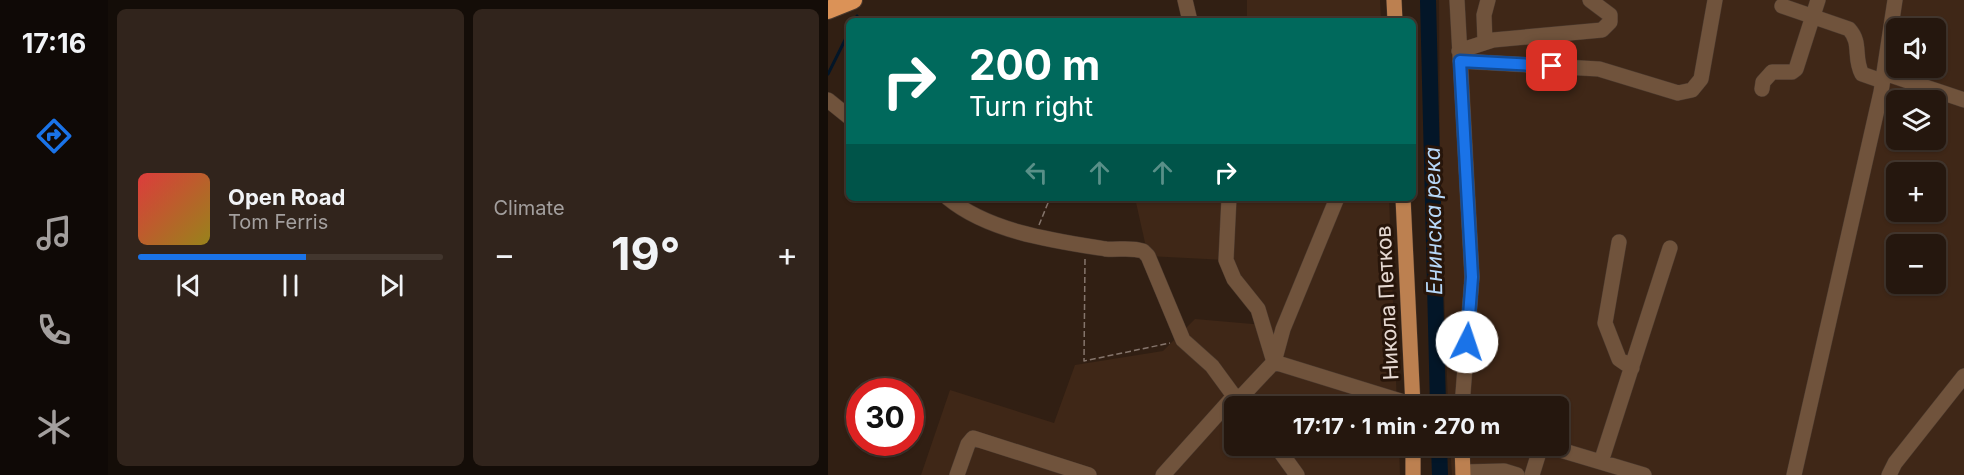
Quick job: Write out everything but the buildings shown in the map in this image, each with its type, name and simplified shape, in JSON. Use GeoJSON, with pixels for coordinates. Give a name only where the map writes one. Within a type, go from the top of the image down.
{"type":"FeatureCollection","features":[{"type":"Feature","properties":{"kind":"highway"},"geometry":{"type":"LineString","coordinates":[[828,10],[853,0]]}},
{"type":"Feature","properties":{"kind":"main road"},"geometry":{"type":"LineString","coordinates":[[1394,0],[1395,18]]}},
{"type":"Feature","properties":{"kind":"main road","name":"Никола Петков"},"geometry":{"type":"LineString","coordinates":[[1403,201],[1413,396]]}},
{"type":"Feature","properties":{"kind":"main road"},"geometry":{"type":"LineString","coordinates":[[1413,456],[1413,475]]}},
{"type":"Feature","properties":{"kind":"main road"},"geometry":{"type":"LineString","coordinates":[[1462,456],[1463,473]]}},
{"type":"Feature","properties":{"kind":"street"},"geometry":{"type":"LineString","coordinates":[[1185,0],[1189,18]]}},
{"type":"Feature","properties":{"kind":"street"},"geometry":{"type":"LineString","coordinates":[[1457,0],[1472,277],[1463,396]]}},
{"type":"Feature","properties":{"kind":"street"},"geometry":{"type":"LineString","coordinates":[[1485,42],[1488,0]]}},
{"type":"Feature","properties":{"kind":"street"},"geometry":{"type":"LineString","coordinates":[[1460,56],[1485,42],[1602,30],[1610,22],[1610,15],[1590,0]]}},
{"type":"Feature","properties":{"kind":"street"},"geometry":{"type":"LineString","coordinates":[[1460,56],[1599,69],[1678,93],[1692,90],[1701,79],[1715,0]]}},
{"type":"Feature","properties":{"kind":"street"},"geometry":{"type":"LineString","coordinates":[[1762,89],[1763,82],[1772,72],[1792,72],[1796,69],[1818,0]]}},
{"type":"Feature","properties":{"kind":"street"},"geometry":{"type":"LineString","coordinates":[[1794,475],[1883,77],[1895,0]]}},
{"type":"Feature","properties":{"kind":"street"},"geometry":{"type":"LineString","coordinates":[[1782,6],[1849,29],[1857,37],[1858,66],[1862,74],[1883,77],[1964,100]]}},
{"type":"Feature","properties":{"kind":"street"},"geometry":{"type":"LineString","coordinates":[[828,100],[846,115]]}},
{"type":"Feature","properties":{"kind":"street"},"geometry":{"type":"LineString","coordinates":[[952,201],[994,223],[1036,235],[1085,245],[1143,251],[1183,340],[1240,396]]}},
{"type":"Feature","properties":{"kind":"street"},"geometry":{"type":"LineString","coordinates":[[1228,201],[1226,260],[1234,279],[1258,309],[1274,362]]}},
{"type":"Feature","properties":{"kind":"street"},"geometry":{"type":"LineString","coordinates":[[1246,396],[1274,362],[1283,329],[1336,201]]}},
{"type":"Feature","properties":{"kind":"street"},"geometry":{"type":"LineString","coordinates":[[1619,242],[1605,322],[1620,360],[1632,368]]}},
{"type":"Feature","properties":{"kind":"street"},"geometry":{"type":"LineString","coordinates":[[1601,462],[1670,248]]}},
{"type":"Feature","properties":{"kind":"street"},"geometry":{"type":"LineString","coordinates":[[1274,362],[1382,396]]}},
{"type":"Feature","properties":{"kind":"street"},"geometry":{"type":"LineString","coordinates":[[1889,475],[1895,463],[1964,376]]}},
{"type":"Feature","properties":{"kind":"street"},"geometry":{"type":"LineString","coordinates":[[1166,474],[1224,418]]}},
{"type":"Feature","properties":{"kind":"street"},"geometry":{"type":"LineString","coordinates":[[957,475],[968,444],[973,438],[1089,475]]}},
{"type":"Feature","properties":{"kind":"street"},"geometry":{"type":"LineString","coordinates":[[1569,453],[1644,475]]}},
{"type":"Feature","properties":{"kind":"street"},"geometry":{"type":"LineString","coordinates":[[1283,456],[1297,475]]}},
{"type":"Feature","properties":{"kind":"street"},"geometry":{"type":"LineString","coordinates":[[1532,475],[1538,456]]}},
{"type":"Feature","properties":{"kind":"street"},"geometry":{"type":"LineString","coordinates":[[1463,473],[1504,471],[1517,475]]}},
{"type":"Feature","properties":{"kind":"path"},"geometry":{"type":"LineString","coordinates":[[1036,235],[1049,201]]}},
{"type":"Feature","properties":{"kind":"path"},"geometry":{"type":"LineString","coordinates":[[1085,245],[1084,361],[1183,340]]}},
{"type":"Feature","properties":{"kind":"shaded area"},"geometry":{"type":"Polygon","coordinates":[[[1247,0],[1380,0],[1381,18],[1247,18],[1247,0]]]}},
{"type":"Feature","properties":{"kind":"shaded area"},"geometry":{"type":"Polygon","coordinates":[[[1439,0],[1964,0],[1964,475],[1452,475],[1451,456],[1569,456],[1569,396],[1448,396],[1440,170],[1439,0]]]}},
{"type":"Feature","properties":{"kind":"shaded area"},"geometry":{"type":"Polygon","coordinates":[[[1136,201],[1389,201],[1397,396],[1224,396],[1224,456],[1399,456],[1400,475],[921,475],[950,390],[1054,423],[1075,365],[1163,351],[1195,319],[1264,325],[1226,260],[1148,256],[1136,201]]]}},
{"type":"Feature","properties":{"kind":"waterway","name":"Енинска река"},"geometry":{"type":"LineString","coordinates":[[1428,0],[1438,396]]}},
{"type":"Feature","properties":{"kind":"waterway"},"geometry":{"type":"LineString","coordinates":[[828,74],[846,38]]}},
{"type":"Feature","properties":{"kind":"waterway","name":"Енинска река"},"geometry":{"type":"LineString","coordinates":[[1439,456],[1440,475]]}},
{"type":"Feature","properties":{"kind":"route"},"geometry":{"type":"LineString","coordinates":[[1467,342],[1472,277],[1460,61],[1552,66]]}}]}
